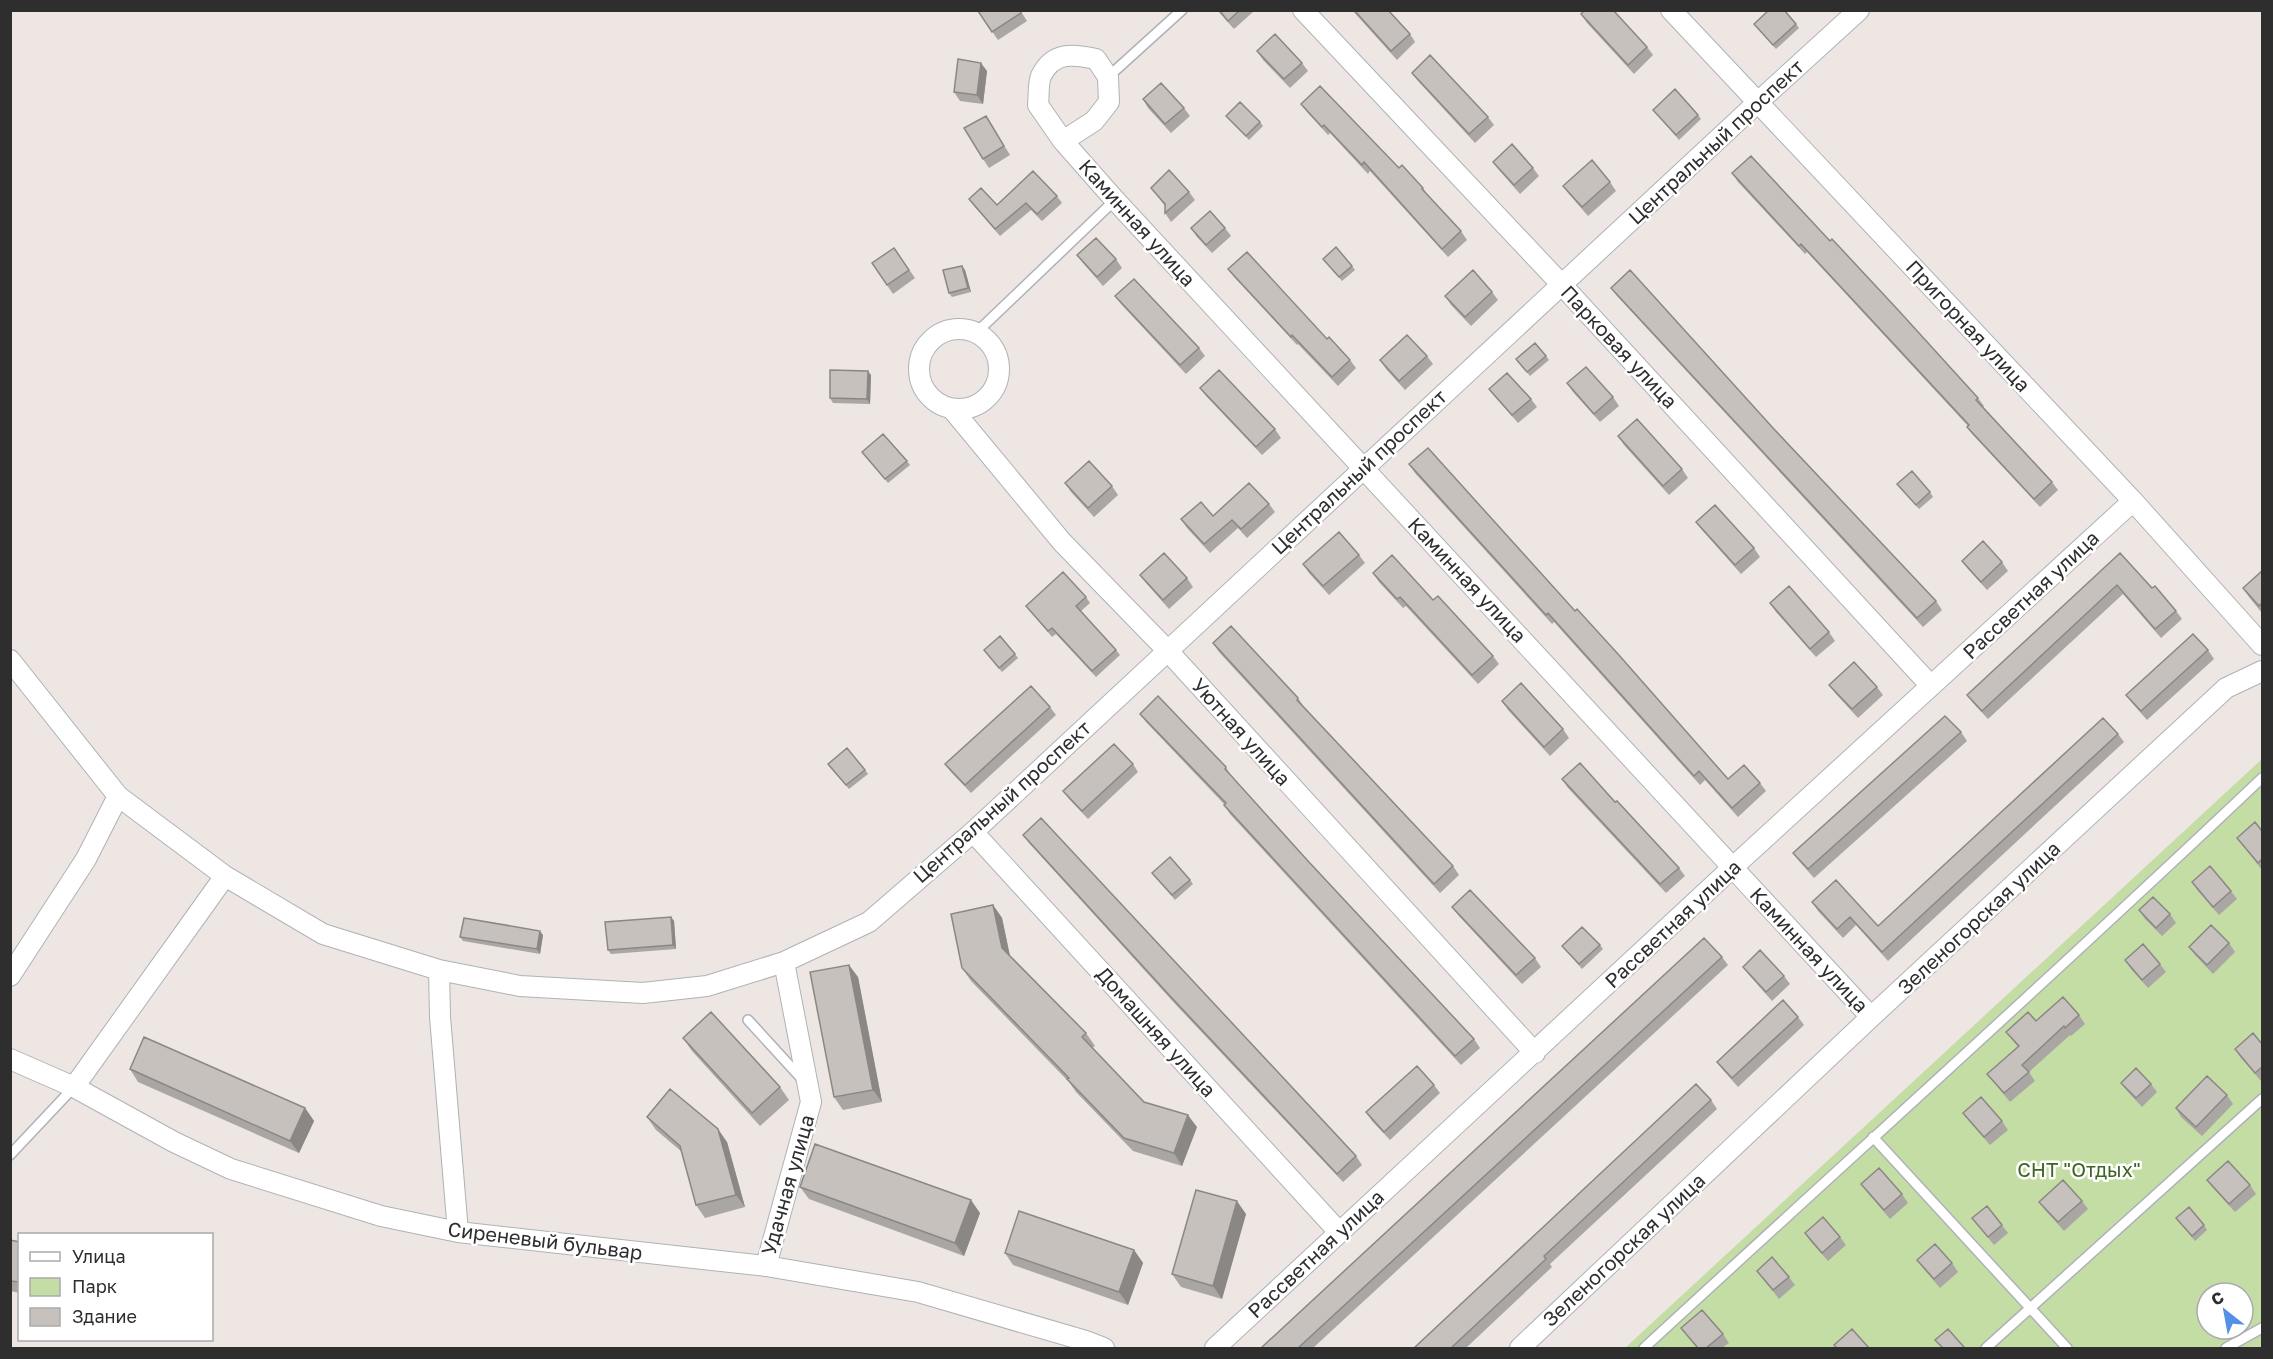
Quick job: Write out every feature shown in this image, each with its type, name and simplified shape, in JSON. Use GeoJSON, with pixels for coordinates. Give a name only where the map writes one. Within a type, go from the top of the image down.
{"type":"FeatureCollection","features":[{"type":"Feature","properties":{"kind":"street","name":"Парковая улица"},"geometry":{"type":"LineString","coordinates":[[1304,10],[1562,285],[1931,686]]}},
{"type":"Feature","properties":{"kind":"street","name":"Пригорная улица"},"geometry":{"type":"LineString","coordinates":[[1671,10],[2133,501],[2262,645]]}},
{"type":"Feature","properties":{"kind":"street","name":"Центральный проспект"},"geometry":{"type":"LineString","coordinates":[[10,660],[118,796],[225,876],[323,934],[439,970],[520,986],[643,993],[707,987],[784,962],[869,922],[973,832],[1859,10]]}},
{"type":"Feature","properties":{"kind":"street","name":"Каминная улица"},"geometry":{"type":"LineString","coordinates":[[1063,141],[1094,121],[1109,102],[1108,77],[1096,59],[1074,54],[1055,59],[1041,76],[1038,105],[1063,141],[1871,1017]]}},
{"type":"Feature","properties":{"kind":"street"},"geometry":{"type":"LineString","coordinates":[[966,328],[976,332],[994,347],[998,358],[998,381],[993,392],[975,406],[964,409],[952,409],[931,399],[924,390],[918,368],[925,346],[943,331],[966,328]]}},
{"type":"Feature","properties":{"kind":"street","name":"Уютная улица"},"geometry":{"type":"LineString","coordinates":[[952,409],[1062,543],[1167,650],[1535,1053]]}},
{"type":"Feature","properties":{"kind":"street","name":"Рассветная улица"},"geometry":{"type":"LineString","coordinates":[[1215,1348],[1732,868],[2133,501]]}},
{"type":"Feature","properties":{"kind":"street","name":"Зеленогорская улица"},"geometry":{"type":"LineString","coordinates":[[1520,1348],[1871,1017],[2226,688],[2262,671]]}},
{"type":"Feature","properties":{"kind":"street"},"geometry":{"type":"LineString","coordinates":[[10,976],[86,860],[118,796]]}},
{"type":"Feature","properties":{"kind":"street","name":"Домашняя улица"},"geometry":{"type":"LineString","coordinates":[[973,832],[1340,1232]]}},
{"type":"Feature","properties":{"kind":"street"},"geometry":{"type":"LineString","coordinates":[[74,1087],[225,876]]}},
{"type":"Feature","properties":{"kind":"street","name":"Удачная улица"},"geometry":{"type":"LineString","coordinates":[[766,1266],[811,1102],[810,1087],[784,962]]}},
{"type":"Feature","properties":{"kind":"street"},"geometry":{"type":"LineString","coordinates":[[439,970],[440,1017],[458,1232]]}},
{"type":"Feature","properties":{"kind":"street","name":"Сиреневый бульвар"},"geometry":{"type":"LineString","coordinates":[[10,1059],[74,1087],[174,1142],[231,1169],[381,1216],[458,1232],[766,1266],[918,1292],[1104,1348]]}},
{"type":"Feature","properties":{"kind":"lane"},"geometry":{"type":"LineString","coordinates":[[1108,77],[1182,10]]}},
{"type":"Feature","properties":{"kind":"lane"},"geometry":{"type":"LineString","coordinates":[[976,332],[1115,200]]}},
{"type":"Feature","properties":{"kind":"lane"},"geometry":{"type":"LineString","coordinates":[[1644,1348],[2113,920],[2262,778]]}},
{"type":"Feature","properties":{"kind":"lane"},"geometry":{"type":"LineString","coordinates":[[748,1020],[810,1087]]}},
{"type":"Feature","properties":{"kind":"lane"},"geometry":{"type":"LineString","coordinates":[[10,1155],[74,1087]]}},
{"type":"Feature","properties":{"kind":"lane"},"geometry":{"type":"LineString","coordinates":[[1986,1348],[2262,1099]]}},
{"type":"Feature","properties":{"kind":"lane"},"geometry":{"type":"LineString","coordinates":[[1873,1137],[2067,1348]]}},
{"type":"Feature","properties":{"kind":"lane"},"geometry":{"type":"LineString","coordinates":[[2226,1348],[2262,1328]]}},
{"type":"Feature","properties":{"kind":"green space","name":"СНТ \"Отдых\""},"geometry":{"type":"Polygon","coordinates":[[[2262,759],[2262,1348],[1625,1348],[2262,759]]]}},
{"type":"Feature","properties":{"kind":"building"},"geometry":{"type":"Polygon","coordinates":[[[1020,10],[1021,13],[992,32],[978,11],[1020,10]]]}},
{"type":"Feature","properties":{"kind":"building"},"geometry":{"type":"Polygon","coordinates":[[[1219,10],[1240,10],[1228,21],[1219,10]]]}},
{"type":"Feature","properties":{"kind":"building"},"geometry":{"type":"Polygon","coordinates":[[[1354,10],[1388,10],[1410,34],[1391,51],[1354,10]]]}},
{"type":"Feature","properties":{"kind":"building"},"geometry":{"type":"Polygon","coordinates":[[[1585,10],[1613,10],[1647,47],[1628,65],[1581,14],[1585,10]]]}},
{"type":"Feature","properties":{"kind":"building"},"geometry":{"type":"Polygon","coordinates":[[[1769,10],[1784,10],[1796,24],[1773,45],[1754,24],[1769,10]]]}},
{"type":"Feature","properties":{"kind":"building"},"geometry":{"type":"Polygon","coordinates":[[[1275,34],[1302,63],[1284,79],[1257,51],[1275,34]]]}},
{"type":"Feature","properties":{"kind":"building"},"geometry":{"type":"Polygon","coordinates":[[[1430,55],[1488,117],[1469,134],[1412,73],[1430,55]]]}},
{"type":"Feature","properties":{"kind":"building"},"geometry":{"type":"Polygon","coordinates":[[[958,59],[981,63],[977,95],[954,92],[958,59]]]}},
{"type":"Feature","properties":{"kind":"building"},"geometry":{"type":"Polygon","coordinates":[[[1161,83],[1184,108],[1165,124],[1143,99],[1161,83]]]}},
{"type":"Feature","properties":{"kind":"building"},"geometry":{"type":"Polygon","coordinates":[[[1320,86],[1399,168],[1402,165],[1461,231],[1442,249],[1364,162],[1362,165],[1301,104],[1320,86]]]}},
{"type":"Feature","properties":{"kind":"building"},"geometry":{"type":"Polygon","coordinates":[[[1675,89],[1698,115],[1676,135],[1653,110],[1675,89]]]}},
{"type":"Feature","properties":{"kind":"building"},"geometry":{"type":"Polygon","coordinates":[[[1240,102],[1260,122],[1246,136],[1226,116],[1240,102]]]}},
{"type":"Feature","properties":{"kind":"building"},"geometry":{"type":"Polygon","coordinates":[[[986,116],[1004,146],[983,159],[964,128],[986,116]]]}},
{"type":"Feature","properties":{"kind":"building"},"geometry":{"type":"Polygon","coordinates":[[[1512,144],[1533,168],[1514,185],[1493,162],[1512,144]]]}},
{"type":"Feature","properties":{"kind":"building"},"geometry":{"type":"Polygon","coordinates":[[[1751,156],[1899,311],[1978,398],[1976,400],[2052,482],[2034,499],[1967,427],[1969,425],[1732,173],[1751,156]]]}},
{"type":"Feature","properties":{"kind":"building"},"geometry":{"type":"Polygon","coordinates":[[[1592,160],[1610,182],[1582,207],[1563,186],[1592,160]]]}},
{"type":"Feature","properties":{"kind":"building"},"geometry":{"type":"Polygon","coordinates":[[[1169,170],[1189,192],[1165,213],[1165,204],[1151,188],[1169,170]]]}},
{"type":"Feature","properties":{"kind":"building"},"geometry":{"type":"Polygon","coordinates":[[[1033,171],[1057,196],[1037,214],[1026,203],[995,229],[969,199],[981,188],[997,205],[1033,171]]]}},
{"type":"Feature","properties":{"kind":"building"},"geometry":{"type":"Polygon","coordinates":[[[1210,211],[1225,228],[1206,245],[1191,228],[1210,211]]]}},
{"type":"Feature","properties":{"kind":"building"},"geometry":{"type":"Polygon","coordinates":[[[1096,238],[1116,259],[1097,277],[1077,255],[1096,238]]]}},
{"type":"Feature","properties":{"kind":"building"},"geometry":{"type":"Polygon","coordinates":[[[1336,247],[1352,266],[1339,277],[1323,259],[1336,247]]]}},
{"type":"Feature","properties":{"kind":"building"},"geometry":{"type":"Polygon","coordinates":[[[894,248],[909,270],[887,285],[872,263],[894,248]]]}},
{"type":"Feature","properties":{"kind":"building"},"geometry":{"type":"Polygon","coordinates":[[[1247,252],[1327,339],[1329,337],[1350,360],[1332,377],[1228,269],[1247,252]]]}},
{"type":"Feature","properties":{"kind":"building"},"geometry":{"type":"Polygon","coordinates":[[[962,266],[968,288],[949,293],[943,270],[962,266]]]}},
{"type":"Feature","properties":{"kind":"building"},"geometry":{"type":"Polygon","coordinates":[[[1473,270],[1492,292],[1465,317],[1445,296],[1473,270]]]}},
{"type":"Feature","properties":{"kind":"building"},"geometry":{"type":"Polygon","coordinates":[[[1630,270],[1773,428],[1936,601],[1917,618],[1611,288],[1630,270]]]}},
{"type":"Feature","properties":{"kind":"building"},"geometry":{"type":"Polygon","coordinates":[[[1134,279],[1199,348],[1180,365],[1115,296],[1134,279]]]}},
{"type":"Feature","properties":{"kind":"building"},"geometry":{"type":"Polygon","coordinates":[[[1407,335],[1427,356],[1399,381],[1380,360],[1407,335]]]}},
{"type":"Feature","properties":{"kind":"building"},"geometry":{"type":"Polygon","coordinates":[[[1535,343],[1546,356],[1527,372],[1516,359],[1535,343]]]}},
{"type":"Feature","properties":{"kind":"building"},"geometry":{"type":"Polygon","coordinates":[[[1586,367],[1613,397],[1594,414],[1567,383],[1586,367]]]}},
{"type":"Feature","properties":{"kind":"building"},"geometry":{"type":"Polygon","coordinates":[[[830,370],[868,371],[867,399],[830,398],[830,370]]]}},
{"type":"Feature","properties":{"kind":"building"},"geometry":{"type":"Polygon","coordinates":[[[1219,370],[1275,429],[1256,447],[1200,388],[1219,370]]]}},
{"type":"Feature","properties":{"kind":"building"},"geometry":{"type":"Polygon","coordinates":[[[1507,373],[1531,399],[1512,415],[1489,389],[1507,373]]]}},
{"type":"Feature","properties":{"kind":"building"},"geometry":{"type":"Polygon","coordinates":[[[1637,419],[1682,469],[1663,486],[1618,436],[1637,419]]]}},
{"type":"Feature","properties":{"kind":"building"},"geometry":{"type":"Polygon","coordinates":[[[883,434],[907,461],[885,479],[862,452],[883,434]]]}},
{"type":"Feature","properties":{"kind":"building"},"geometry":{"type":"Polygon","coordinates":[[[1428,448],[1575,611],[1577,609],[1618,654],[1728,779],[1744,765],[1760,783],[1732,808],[1699,771],[1694,776],[1548,613],[1546,615],[1409,464],[1428,448]]]}},
{"type":"Feature","properties":{"kind":"building"},"geometry":{"type":"Polygon","coordinates":[[[1089,461],[1112,486],[1088,508],[1065,483],[1089,461]]]}},
{"type":"Feature","properties":{"kind":"building"},"geometry":{"type":"Polygon","coordinates":[[[1912,471],[1930,492],[1916,505],[1897,484],[1912,471]]]}},
{"type":"Feature","properties":{"kind":"building"},"geometry":{"type":"Polygon","coordinates":[[[1249,483],[1269,504],[1241,529],[1232,520],[1204,544],[1181,519],[1201,502],[1213,516],[1249,483]]]}},
{"type":"Feature","properties":{"kind":"building"},"geometry":{"type":"Polygon","coordinates":[[[1715,505],[1754,548],[1735,565],[1696,522],[1715,505]]]}},
{"type":"Feature","properties":{"kind":"building"},"geometry":{"type":"Polygon","coordinates":[[[1339,532],[1359,555],[1323,586],[1303,564],[1339,532]]]}},
{"type":"Feature","properties":{"kind":"building"},"geometry":{"type":"Polygon","coordinates":[[[1983,541],[2002,562],[1981,582],[1962,561],[1983,541]]]}},
{"type":"Feature","properties":{"kind":"building"},"geometry":{"type":"Polygon","coordinates":[[[1164,553],[1187,578],[1163,600],[1140,575],[1164,553]]]}},
{"type":"Feature","properties":{"kind":"building"},"geometry":{"type":"Polygon","coordinates":[[[2120,553],[2152,588],[2155,586],[2176,611],[2155,629],[2117,585],[1982,711],[1967,695],[2120,553]]]}},
{"type":"Feature","properties":{"kind":"building"},"geometry":{"type":"Polygon","coordinates":[[[1392,555],[1433,600],[1438,596],[1493,656],[1472,675],[1400,597],[1397,599],[1373,573],[1392,555]]]}},
{"type":"Feature","properties":{"kind":"building"},"geometry":{"type":"Polygon","coordinates":[[[2262,571],[2262,603],[2259,606],[2243,588],[2262,571]]]}},
{"type":"Feature","properties":{"kind":"building"},"geometry":{"type":"Polygon","coordinates":[[[1063,572],[1086,597],[1076,606],[1116,650],[1092,671],[1052,628],[1048,631],[1026,606],[1063,572]]]}},
{"type":"Feature","properties":{"kind":"building"},"geometry":{"type":"Polygon","coordinates":[[[1789,586],[1829,632],[1810,649],[1770,603],[1789,586]]]}},
{"type":"Feature","properties":{"kind":"building"},"geometry":{"type":"Polygon","coordinates":[[[1231,626],[1453,866],[1434,884],[1213,643],[1231,626]]]}},
{"type":"Feature","properties":{"kind":"building"},"geometry":{"type":"Polygon","coordinates":[[[2193,634],[2208,650],[2141,711],[2126,695],[2193,634]]]}},
{"type":"Feature","properties":{"kind":"building"},"geometry":{"type":"Polygon","coordinates":[[[1000,636],[1015,654],[999,668],[984,650],[1000,636]]]}},
{"type":"Feature","properties":{"kind":"building"},"geometry":{"type":"Polygon","coordinates":[[[1854,662],[1877,687],[1852,709],[1829,685],[1854,662]]]}},
{"type":"Feature","properties":{"kind":"building"},"geometry":{"type":"Polygon","coordinates":[[[1521,683],[1563,729],[1544,747],[1502,701],[1521,683]]]}},
{"type":"Feature","properties":{"kind":"building"},"geometry":{"type":"Polygon","coordinates":[[[1031,686],[1050,707],[965,785],[945,764],[1031,686]]]}},
{"type":"Feature","properties":{"kind":"building"},"geometry":{"type":"Polygon","coordinates":[[[1158,696],[1226,767],[1225,769],[1308,861],[1474,1039],[1455,1056],[1224,805],[1226,803],[1140,714],[1158,696]]]}},
{"type":"Feature","properties":{"kind":"building"},"geometry":{"type":"Polygon","coordinates":[[[1945,716],[1961,732],[1808,869],[1793,853],[1945,716]]]}},
{"type":"Feature","properties":{"kind":"building"},"geometry":{"type":"Polygon","coordinates":[[[2103,718],[2118,734],[1882,952],[1850,917],[1837,929],[1812,902],[1836,880],[1878,926],[2103,718]]]}},
{"type":"Feature","properties":{"kind":"building"},"geometry":{"type":"Polygon","coordinates":[[[1114,744],[1133,764],[1082,811],[1063,791],[1114,744]]]}},
{"type":"Feature","properties":{"kind":"building"},"geometry":{"type":"Polygon","coordinates":[[[847,748],[865,770],[846,785],[828,764],[847,748]]]}},
{"type":"Feature","properties":{"kind":"building"},"geometry":{"type":"Polygon","coordinates":[[[1580,763],[1679,868],[1660,884],[1562,779],[1580,763]]]}},
{"type":"Feature","properties":{"kind":"building"},"geometry":{"type":"Polygon","coordinates":[[[1041,818],[1356,1156],[1337,1174],[1023,835],[1041,818]]]}},
{"type":"Feature","properties":{"kind":"building"},"geometry":{"type":"Polygon","coordinates":[[[2255,822],[2262,831],[2262,859],[2258,863],[2237,838],[2255,822]]]}},
{"type":"Feature","properties":{"kind":"building"},"geometry":{"type":"Polygon","coordinates":[[[1170,857],[1190,880],[1172,895],[1152,873],[1170,857]]]}},
{"type":"Feature","properties":{"kind":"building"},"geometry":{"type":"Polygon","coordinates":[[[2210,866],[2231,891],[2213,907],[2192,882],[2210,866]]]}},
{"type":"Feature","properties":{"kind":"building"},"geometry":{"type":"Polygon","coordinates":[[[1470,890],[1535,958],[1516,975],[1452,907],[1470,890]]]}},
{"type":"Feature","properties":{"kind":"building"},"geometry":{"type":"Polygon","coordinates":[[[2153,897],[2170,914],[2156,928],[2139,910],[2153,897]]]}},
{"type":"Feature","properties":{"kind":"building"},"geometry":{"type":"Polygon","coordinates":[[[993,905],[1002,948],[1086,1033],[1082,1037],[1144,1102],[1188,1115],[1174,1153],[1124,1138],[962,968],[951,914],[993,905]]]}},
{"type":"Feature","properties":{"kind":"building"},"geometry":{"type":"Polygon","coordinates":[[[671,917],[673,945],[608,950],[605,922],[671,917]]]}},
{"type":"Feature","properties":{"kind":"building"},"geometry":{"type":"Polygon","coordinates":[[[464,918],[540,931],[537,949],[460,937],[464,918]]]}},
{"type":"Feature","properties":{"kind":"building"},"geometry":{"type":"Polygon","coordinates":[[[2211,925],[2229,943],[2207,965],[2189,947],[2211,925]]]}},
{"type":"Feature","properties":{"kind":"building"},"geometry":{"type":"Polygon","coordinates":[[[1582,927],[1600,945],[1579,964],[1562,946],[1582,927]]]}},
{"type":"Feature","properties":{"kind":"building"},"geometry":{"type":"Polygon","coordinates":[[[1704,938],[1722,957],[1298,1348],[1261,1348],[1704,938]]]}},
{"type":"Feature","properties":{"kind":"building"},"geometry":{"type":"Polygon","coordinates":[[[2143,944],[2160,964],[2142,980],[2125,960],[2143,944]]]}},
{"type":"Feature","properties":{"kind":"building"},"geometry":{"type":"Polygon","coordinates":[[[1760,950],[1784,976],[1766,992],[1743,967],[1760,950]]]}},
{"type":"Feature","properties":{"kind":"building"},"geometry":{"type":"Polygon","coordinates":[[[849,965],[873,1090],[834,1097],[810,972],[849,965]]]}},
{"type":"Feature","properties":{"kind":"building"},"geometry":{"type":"Polygon","coordinates":[[[2063,997],[2079,1015],[2022,1065],[2029,1072],[2004,1093],[1987,1074],[2019,1046],[2006,1032],[2028,1012],[2036,1021],[2063,997]]]}},
{"type":"Feature","properties":{"kind":"building"},"geometry":{"type":"Polygon","coordinates":[[[1783,1000],[1798,1017],[1732,1078],[1717,1062],[1783,1000]]]}},
{"type":"Feature","properties":{"kind":"building"},"geometry":{"type":"Polygon","coordinates":[[[711,1012],[780,1087],[752,1113],[683,1038],[711,1012]]]}},
{"type":"Feature","properties":{"kind":"building"},"geometry":{"type":"Polygon","coordinates":[[[2253,1033],[2262,1044],[2262,1067],[2255,1073],[2235,1049],[2253,1033]]]}},
{"type":"Feature","properties":{"kind":"building"},"geometry":{"type":"Polygon","coordinates":[[[144,1037],[305,1108],[290,1141],[130,1069],[144,1037]]]}},
{"type":"Feature","properties":{"kind":"building"},"geometry":{"type":"Polygon","coordinates":[[[1417,1066],[1434,1085],[1384,1132],[1366,1112],[1417,1066]]]}},
{"type":"Feature","properties":{"kind":"building"},"geometry":{"type":"Polygon","coordinates":[[[2136,1068],[2151,1084],[2136,1098],[2121,1083],[2136,1068]]]}},
{"type":"Feature","properties":{"kind":"building"},"geometry":{"type":"Polygon","coordinates":[[[2207,1076],[2227,1095],[2196,1127],[2176,1108],[2207,1076]]]}},
{"type":"Feature","properties":{"kind":"building"},"geometry":{"type":"Polygon","coordinates":[[[1696,1084],[1711,1100],[1544,1256],[1546,1259],[1451,1348],[1414,1348],[1696,1084]]]}},
{"type":"Feature","properties":{"kind":"building"},"geometry":{"type":"Polygon","coordinates":[[[670,1089],[718,1129],[736,1195],[696,1205],[680,1146],[647,1117],[670,1089]]]}},
{"type":"Feature","properties":{"kind":"building"},"geometry":{"type":"Polygon","coordinates":[[[1981,1097],[2002,1121],[1984,1137],[1963,1113],[1981,1097]]]}},
{"type":"Feature","properties":{"kind":"building"},"geometry":{"type":"Polygon","coordinates":[[[815,1144],[971,1200],[955,1243],[800,1187],[815,1144]]]}},
{"type":"Feature","properties":{"kind":"building"},"geometry":{"type":"Polygon","coordinates":[[[2228,1161],[2250,1185],[2229,1204],[2207,1180],[2228,1161]]]}},
{"type":"Feature","properties":{"kind":"building"},"geometry":{"type":"Polygon","coordinates":[[[1879,1168],[1902,1194],[1884,1210],[1861,1184],[1879,1168]]]}},
{"type":"Feature","properties":{"kind":"building"},"geometry":{"type":"Polygon","coordinates":[[[2063,1180],[2082,1201],[2058,1222],[2039,1202],[2063,1180]]]}},
{"type":"Feature","properties":{"kind":"building"},"geometry":{"type":"Polygon","coordinates":[[[1196,1190],[1237,1201],[1213,1286],[1172,1274],[1196,1190]]]}},
{"type":"Feature","properties":{"kind":"building"},"geometry":{"type":"Polygon","coordinates":[[[1987,1206],[2002,1225],[1988,1237],[1972,1218],[1987,1206]]]}},
{"type":"Feature","properties":{"kind":"building"},"geometry":{"type":"Polygon","coordinates":[[[2189,1207],[2204,1225],[2192,1236],[2176,1218],[2189,1207]]]}},
{"type":"Feature","properties":{"kind":"building"},"geometry":{"type":"Polygon","coordinates":[[[1019,1211],[1134,1250],[1119,1292],[1005,1253],[1019,1211]]]}},
{"type":"Feature","properties":{"kind":"building"},"geometry":{"type":"Polygon","coordinates":[[[1823,1217],[1840,1237],[1822,1253],[1805,1233],[1823,1217]]]}},
{"type":"Feature","properties":{"kind":"building"},"geometry":{"type":"Polygon","coordinates":[[[10,1240],[18,1242],[18,1282],[10,1281],[10,1240]]]}},
{"type":"Feature","properties":{"kind":"building"},"geometry":{"type":"Polygon","coordinates":[[[1935,1244],[1952,1263],[1934,1279],[1917,1260],[1935,1244]]]}},
{"type":"Feature","properties":{"kind":"building"},"geometry":{"type":"Polygon","coordinates":[[[1772,1257],[1789,1277],[1773,1290],[1757,1271],[1772,1257]]]}},
{"type":"Feature","properties":{"kind":"building"},"geometry":{"type":"Polygon","coordinates":[[[1702,1310],[1723,1334],[1706,1348],[1698,1348],[1681,1328],[1702,1310]]]}},
{"type":"Feature","properties":{"kind":"building"},"geometry":{"type":"Polygon","coordinates":[[[1852,1329],[1869,1348],[1837,1348],[1834,1345],[1852,1329]]]}},
{"type":"Feature","properties":{"kind":"building"},"geometry":{"type":"Polygon","coordinates":[[[1948,1329],[1964,1347],[1943,1348],[1935,1340],[1948,1329]]]}}]}
